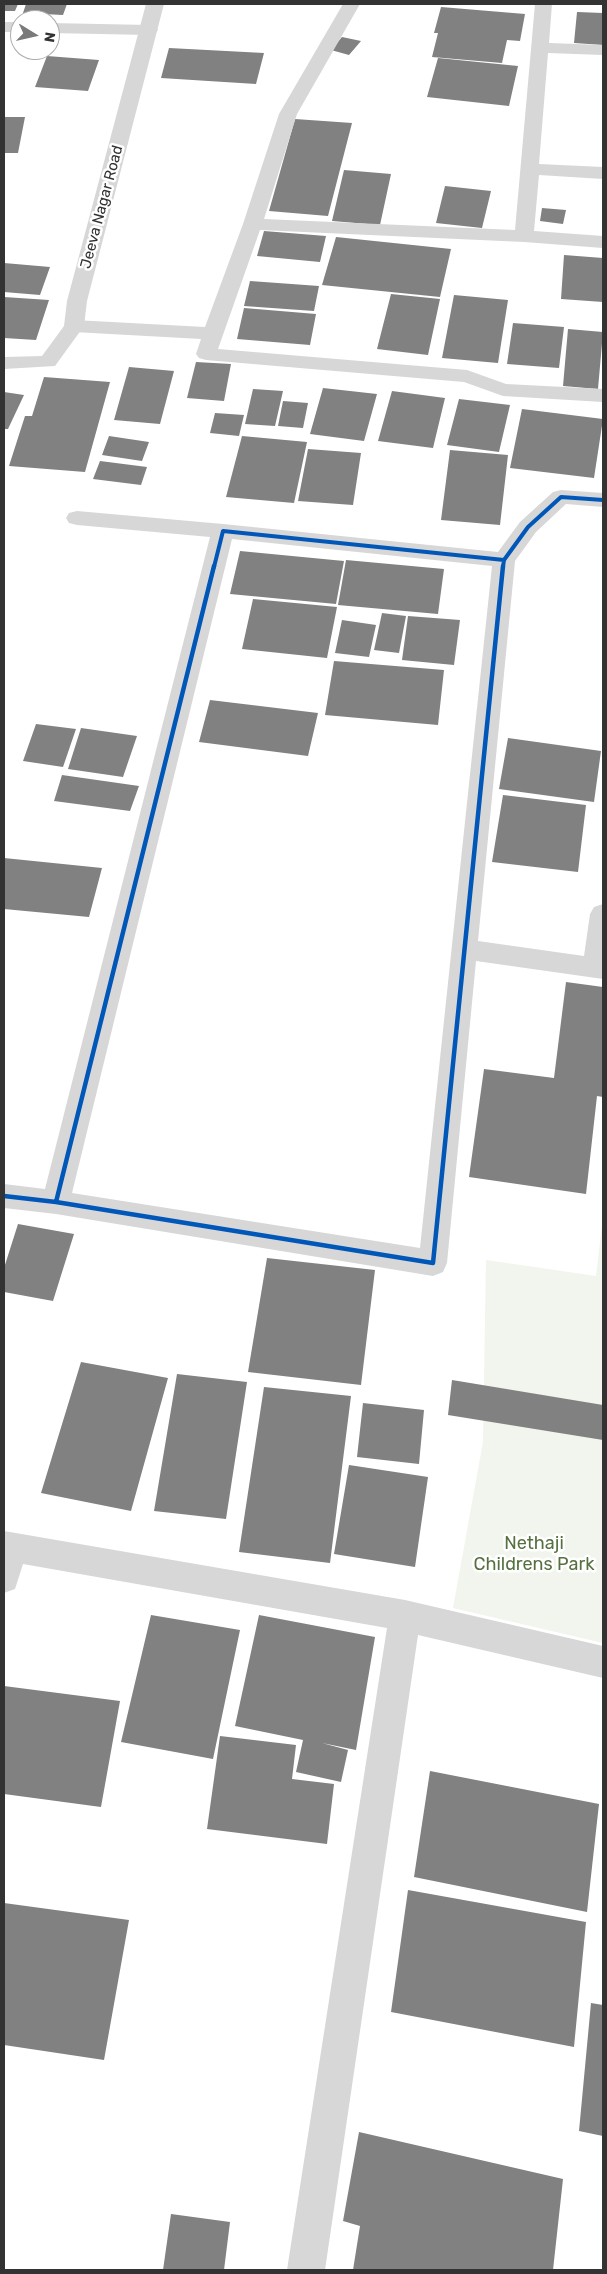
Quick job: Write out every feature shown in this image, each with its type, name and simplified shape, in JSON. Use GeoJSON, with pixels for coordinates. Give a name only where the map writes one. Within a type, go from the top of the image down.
{"type":"FeatureCollection","features":[{"type":"Feature","properties":{"kind":"street","name":"Jeeva Nagar Road"},"geometry":{"type":"LineString","coordinates":[[4,363],[48,362],[74,326],[77,301],[155,4]]}},
{"type":"Feature","properties":{"kind":"street"},"geometry":{"type":"LineString","coordinates":[[351,4],[288,114],[253,224],[206,354],[467,376],[503,390],[603,396]]}},
{"type":"Feature","properties":{"kind":"street"},"geometry":{"type":"LineString","coordinates":[[524,236],[544,4]]}},
{"type":"Feature","properties":{"kind":"street"},"geometry":{"type":"LineString","coordinates":[[60,28],[149,30]]}},
{"type":"Feature","properties":{"kind":"street"},"geometry":{"type":"LineString","coordinates":[[541,48],[603,50]]}},
{"type":"Feature","properties":{"kind":"street"},"geometry":{"type":"LineString","coordinates":[[530,168],[603,173]]}},
{"type":"Feature","properties":{"kind":"street"},"geometry":{"type":"LineString","coordinates":[[253,224],[524,236],[603,242]]}},
{"type":"Feature","properties":{"kind":"street"},"geometry":{"type":"LineString","coordinates":[[74,326],[213,334]]}},
{"type":"Feature","properties":{"kind":"street"},"geometry":{"type":"LineString","coordinates":[[4,1196],[56,1202],[433,1264],[446,1155],[504,560],[528,527],[561,497],[603,500]]}},
{"type":"Feature","properties":{"kind":"street"},"geometry":{"type":"LineString","coordinates":[[77,518],[504,560]]}},
{"type":"Feature","properties":{"kind":"street"},"geometry":{"type":"LineString","coordinates":[[56,1202],[223,531]]}},
{"type":"Feature","properties":{"kind":"street"},"geometry":{"type":"LineString","coordinates":[[465,949],[599,969],[603,914]]}},
{"type":"Feature","properties":{"kind":"street"},"geometry":{"type":"LineString","coordinates":[[4,1578],[8,1546],[405,1616],[603,1662]]}},
{"type":"Feature","properties":{"kind":"street"},"geometry":{"type":"LineString","coordinates":[[306,2270],[405,1616]]}},
{"type":"Feature","properties":{"kind":"green space","name":"Nethaji Childrens Park"},"geometry":{"type":"Polygon","coordinates":[[[603,1217],[603,1643],[453,1608],[483,1442],[486,1260],[596,1276],[603,1217]]]}},
{"type":"Feature","properties":{"kind":"building"},"geometry":{"type":"Polygon","coordinates":[[[4,4],[18,4],[15,10],[4,11],[4,4]]]}},
{"type":"Feature","properties":{"kind":"building"},"geometry":{"type":"Polygon","coordinates":[[[26,4],[67,4],[63,15],[60,15],[60,10],[24,10],[26,4]]]}},
{"type":"Feature","properties":{"kind":"building"},"geometry":{"type":"Polygon","coordinates":[[[441,7],[525,14],[520,41],[507,40],[502,63],[432,57],[438,33],[434,33],[441,7]]]}},
{"type":"Feature","properties":{"kind":"building"},"geometry":{"type":"Polygon","coordinates":[[[577,12],[603,13],[603,45],[574,43],[577,12]]]}},
{"type":"Feature","properties":{"kind":"building"},"geometry":{"type":"Polygon","coordinates":[[[342,37],[361,41],[349,55],[331,50],[342,37]]]}},
{"type":"Feature","properties":{"kind":"building"},"geometry":{"type":"Polygon","coordinates":[[[169,48],[264,53],[256,84],[161,78],[169,48]]]}},
{"type":"Feature","properties":{"kind":"building"},"geometry":{"type":"Polygon","coordinates":[[[60,57],[99,60],[88,91],[35,87],[45,60],[60,60],[60,57]]]}},
{"type":"Feature","properties":{"kind":"building"},"geometry":{"type":"Polygon","coordinates":[[[438,58],[518,66],[509,106],[427,97],[438,58]]]}},
{"type":"Feature","properties":{"kind":"building"},"geometry":{"type":"Polygon","coordinates":[[[4,117],[25,117],[18,153],[4,153],[4,117]]]}},
{"type":"Feature","properties":{"kind":"building"},"geometry":{"type":"Polygon","coordinates":[[[295,119],[352,123],[328,216],[269,211],[295,119]]]}},
{"type":"Feature","properties":{"kind":"building"},"geometry":{"type":"Polygon","coordinates":[[[344,170],[391,174],[380,225],[332,221],[344,170]]]}},
{"type":"Feature","properties":{"kind":"building"},"geometry":{"type":"Polygon","coordinates":[[[445,186],[491,191],[482,228],[436,223],[445,186]]]}},
{"type":"Feature","properties":{"kind":"building"},"geometry":{"type":"Polygon","coordinates":[[[542,208],[566,210],[563,224],[540,221],[542,208]]]}},
{"type":"Feature","properties":{"kind":"building"},"geometry":{"type":"Polygon","coordinates":[[[264,231],[326,236],[320,262],[257,256],[264,231]]]}},
{"type":"Feature","properties":{"kind":"building"},"geometry":{"type":"Polygon","coordinates":[[[336,237],[451,249],[440,297],[322,285],[336,237]]]}},
{"type":"Feature","properties":{"kind":"building"},"geometry":{"type":"Polygon","coordinates":[[[564,255],[603,258],[603,302],[561,299],[564,255]]]}},
{"type":"Feature","properties":{"kind":"building"},"geometry":{"type":"Polygon","coordinates":[[[4,263],[50,267],[40,295],[4,292],[4,263]]]}},
{"type":"Feature","properties":{"kind":"building"},"geometry":{"type":"Polygon","coordinates":[[[250,281],[319,286],[314,311],[244,306],[250,281]]]}},
{"type":"Feature","properties":{"kind":"building"},"geometry":{"type":"Polygon","coordinates":[[[391,294],[440,299],[428,355],[377,349],[391,294]]]}},
{"type":"Feature","properties":{"kind":"building"},"geometry":{"type":"Polygon","coordinates":[[[454,295],[508,300],[498,363],[442,358],[454,295]]]}},
{"type":"Feature","properties":{"kind":"building"},"geometry":{"type":"Polygon","coordinates":[[[4,297],[49,300],[36,340],[4,338],[4,297]]]}},
{"type":"Feature","properties":{"kind":"building"},"geometry":{"type":"Polygon","coordinates":[[[244,308],[316,314],[310,345],[237,339],[244,308]]]}},
{"type":"Feature","properties":{"kind":"building"},"geometry":{"type":"Polygon","coordinates":[[[513,323],[564,327],[559,368],[507,364],[513,323]]]}},
{"type":"Feature","properties":{"kind":"building"},"geometry":{"type":"Polygon","coordinates":[[[568,329],[603,332],[598,389],[563,386],[568,329]]]}},
{"type":"Feature","properties":{"kind":"building"},"geometry":{"type":"Polygon","coordinates":[[[196,362],[231,364],[224,401],[187,398],[196,362]]]}},
{"type":"Feature","properties":{"kind":"building"},"geometry":{"type":"Polygon","coordinates":[[[129,367],[174,371],[160,424],[114,420],[129,367]]]}},
{"type":"Feature","properties":{"kind":"building"},"geometry":{"type":"Polygon","coordinates":[[[44,377],[110,382],[85,472],[9,466],[25,416],[32,416],[44,377]]]}},
{"type":"Feature","properties":{"kind":"building"},"geometry":{"type":"Polygon","coordinates":[[[323,388],[377,394],[364,441],[310,434],[323,388]]]}},
{"type":"Feature","properties":{"kind":"building"},"geometry":{"type":"Polygon","coordinates":[[[253,389],[283,391],[275,426],[245,424],[253,389]]]}},
{"type":"Feature","properties":{"kind":"building"},"geometry":{"type":"Polygon","coordinates":[[[392,391],[445,398],[433,448],[378,441],[392,391]]]}},
{"type":"Feature","properties":{"kind":"building"},"geometry":{"type":"Polygon","coordinates":[[[4,392],[24,395],[8,429],[4,429],[4,392]]]}},
{"type":"Feature","properties":{"kind":"building"},"geometry":{"type":"Polygon","coordinates":[[[459,399],[510,405],[499,452],[447,445],[459,399]]]}},
{"type":"Feature","properties":{"kind":"building"},"geometry":{"type":"Polygon","coordinates":[[[283,401],[308,403],[303,428],[278,426],[283,401]]]}},
{"type":"Feature","properties":{"kind":"building"},"geometry":{"type":"Polygon","coordinates":[[[522,409],[603,419],[594,478],[510,468],[522,409]]]}},
{"type":"Feature","properties":{"kind":"building"},"geometry":{"type":"Polygon","coordinates":[[[215,413],[244,415],[239,436],[210,433],[215,413]]]}},
{"type":"Feature","properties":{"kind":"building"},"geometry":{"type":"Polygon","coordinates":[[[109,436],[149,442],[142,461],[102,455],[109,436]]]}},
{"type":"Feature","properties":{"kind":"building"},"geometry":{"type":"Polygon","coordinates":[[[242,436],[307,442],[294,503],[226,497],[242,436]]]}},
{"type":"Feature","properties":{"kind":"building"},"geometry":{"type":"Polygon","coordinates":[[[308,449],[361,453],[353,505],[298,501],[308,449]]]}},
{"type":"Feature","properties":{"kind":"building"},"geometry":{"type":"Polygon","coordinates":[[[450,450],[508,455],[500,525],[441,520],[450,450]]]}},
{"type":"Feature","properties":{"kind":"building"},"geometry":{"type":"Polygon","coordinates":[[[100,461],[147,467],[141,485],[93,479],[100,461]]]}},
{"type":"Feature","properties":{"kind":"building"},"geometry":{"type":"Polygon","coordinates":[[[240,551],[344,561],[336,604],[230,594],[240,551]]]}},
{"type":"Feature","properties":{"kind":"building"},"geometry":{"type":"Polygon","coordinates":[[[346,560],[444,569],[438,614],[338,605],[346,560]]]}},
{"type":"Feature","properties":{"kind":"building"},"geometry":{"type":"Polygon","coordinates":[[[253,599],[337,607],[327,658],[242,649],[253,599]]]}},
{"type":"Feature","properties":{"kind":"building"},"geometry":{"type":"Polygon","coordinates":[[[382,613],[406,616],[399,653],[374,650],[382,613]]]}},
{"type":"Feature","properties":{"kind":"building"},"geometry":{"type":"Polygon","coordinates":[[[408,616],[460,620],[454,665],[402,660],[408,616]]]}},
{"type":"Feature","properties":{"kind":"building"},"geometry":{"type":"Polygon","coordinates":[[[342,620],[376,625],[369,657],[335,653],[342,620]]]}},
{"type":"Feature","properties":{"kind":"building"},"geometry":{"type":"Polygon","coordinates":[[[334,661],[444,670],[438,725],[325,715],[334,661]]]}},
{"type":"Feature","properties":{"kind":"building"},"geometry":{"type":"Polygon","coordinates":[[[210,700],[318,713],[308,756],[199,742],[210,700]]]}},
{"type":"Feature","properties":{"kind":"building"},"geometry":{"type":"Polygon","coordinates":[[[36,724],[76,729],[63,767],[23,761],[36,724]]]}},
{"type":"Feature","properties":{"kind":"building"},"geometry":{"type":"Polygon","coordinates":[[[81,728],[137,736],[123,777],[68,769],[81,728]]]}},
{"type":"Feature","properties":{"kind":"building"},"geometry":{"type":"Polygon","coordinates":[[[508,738],[601,751],[594,802],[499,789],[508,738]]]}},
{"type":"Feature","properties":{"kind":"building"},"geometry":{"type":"Polygon","coordinates":[[[62,775],[139,786],[130,811],[54,801],[62,775]]]}},
{"type":"Feature","properties":{"kind":"building"},"geometry":{"type":"Polygon","coordinates":[[[503,795],[586,805],[578,872],[492,862],[503,795]]]}},
{"type":"Feature","properties":{"kind":"building"},"geometry":{"type":"Polygon","coordinates":[[[4,858],[102,868],[89,917],[4,909],[4,858]]]}},
{"type":"Feature","properties":{"kind":"building"},"geometry":{"type":"Polygon","coordinates":[[[566,982],[603,987],[603,1097],[597,1096],[586,1194],[469,1177],[484,1069],[554,1078],[566,982]]]}},
{"type":"Feature","properties":{"kind":"building"},"geometry":{"type":"Polygon","coordinates":[[[18,1224],[74,1234],[53,1301],[4,1292],[4,1268],[18,1224]]]}},
{"type":"Feature","properties":{"kind":"building"},"geometry":{"type":"Polygon","coordinates":[[[267,1258],[375,1270],[361,1385],[248,1372],[267,1258]]]}},
{"type":"Feature","properties":{"kind":"building"},"geometry":{"type":"Polygon","coordinates":[[[81,1362],[168,1378],[131,1511],[41,1493],[81,1362]]]}},
{"type":"Feature","properties":{"kind":"building"},"geometry":{"type":"Polygon","coordinates":[[[177,1374],[247,1382],[226,1519],[154,1511],[177,1374]]]}},
{"type":"Feature","properties":{"kind":"building"},"geometry":{"type":"Polygon","coordinates":[[[452,1380],[603,1405],[603,1440],[448,1415],[452,1380]]]}},
{"type":"Feature","properties":{"kind":"building"},"geometry":{"type":"Polygon","coordinates":[[[264,1387],[351,1396],[330,1563],[239,1552],[264,1387]]]}},
{"type":"Feature","properties":{"kind":"building"},"geometry":{"type":"Polygon","coordinates":[[[363,1403],[424,1410],[419,1464],[357,1457],[363,1403]]]}},
{"type":"Feature","properties":{"kind":"building"},"geometry":{"type":"Polygon","coordinates":[[[349,1465],[428,1477],[415,1567],[334,1554],[349,1465]]]}},
{"type":"Feature","properties":{"kind":"building"},"geometry":{"type":"Polygon","coordinates":[[[151,1615],[240,1630],[213,1759],[121,1742],[151,1615]]]}},
{"type":"Feature","properties":{"kind":"building"},"geometry":{"type":"Polygon","coordinates":[[[259,1615],[375,1637],[356,1750],[322,1743],[348,1750],[341,1782],[296,1772],[303,1740],[235,1726],[259,1615]]]}},
{"type":"Feature","properties":{"kind":"building"},"geometry":{"type":"Polygon","coordinates":[[[4,1686],[120,1701],[101,1807],[4,1794],[4,1686]]]}},
{"type":"Feature","properties":{"kind":"building"},"geometry":{"type":"Polygon","coordinates":[[[220,1736],[296,1745],[292,1779],[334,1784],[327,1844],[207,1829],[220,1736]]]}},
{"type":"Feature","properties":{"kind":"building"},"geometry":{"type":"Polygon","coordinates":[[[430,1771],[599,1804],[587,1912],[414,1877],[430,1771]]]}},
{"type":"Feature","properties":{"kind":"building"},"geometry":{"type":"Polygon","coordinates":[[[408,1890],[586,1922],[574,2047],[391,2012],[408,1890]]]}},
{"type":"Feature","properties":{"kind":"building"},"geometry":{"type":"Polygon","coordinates":[[[4,1903],[129,1920],[104,2060],[4,2045],[4,1903]]]}},
{"type":"Feature","properties":{"kind":"building"},"geometry":{"type":"Polygon","coordinates":[[[591,2003],[603,2005],[603,2136],[579,2131],[591,2003]]]}},
{"type":"Feature","properties":{"kind":"building"},"geometry":{"type":"Polygon","coordinates":[[[359,2132],[563,2179],[553,2270],[353,2270],[360,2226],[343,2221],[359,2132]]]}},
{"type":"Feature","properties":{"kind":"building"},"geometry":{"type":"Polygon","coordinates":[[[171,2214],[230,2222],[224,2270],[163,2270],[171,2214]]]}},
{"type":"Feature","properties":{"kind":"cycle path"},"geometry":{"type":"LineString","coordinates":[[4,1196],[56,1202],[433,1263],[504,560],[528,527],[561,497],[603,500]]}},
{"type":"Feature","properties":{"kind":"cycle path"},"geometry":{"type":"LineString","coordinates":[[56,1202],[223,531],[504,560]]}}]}
